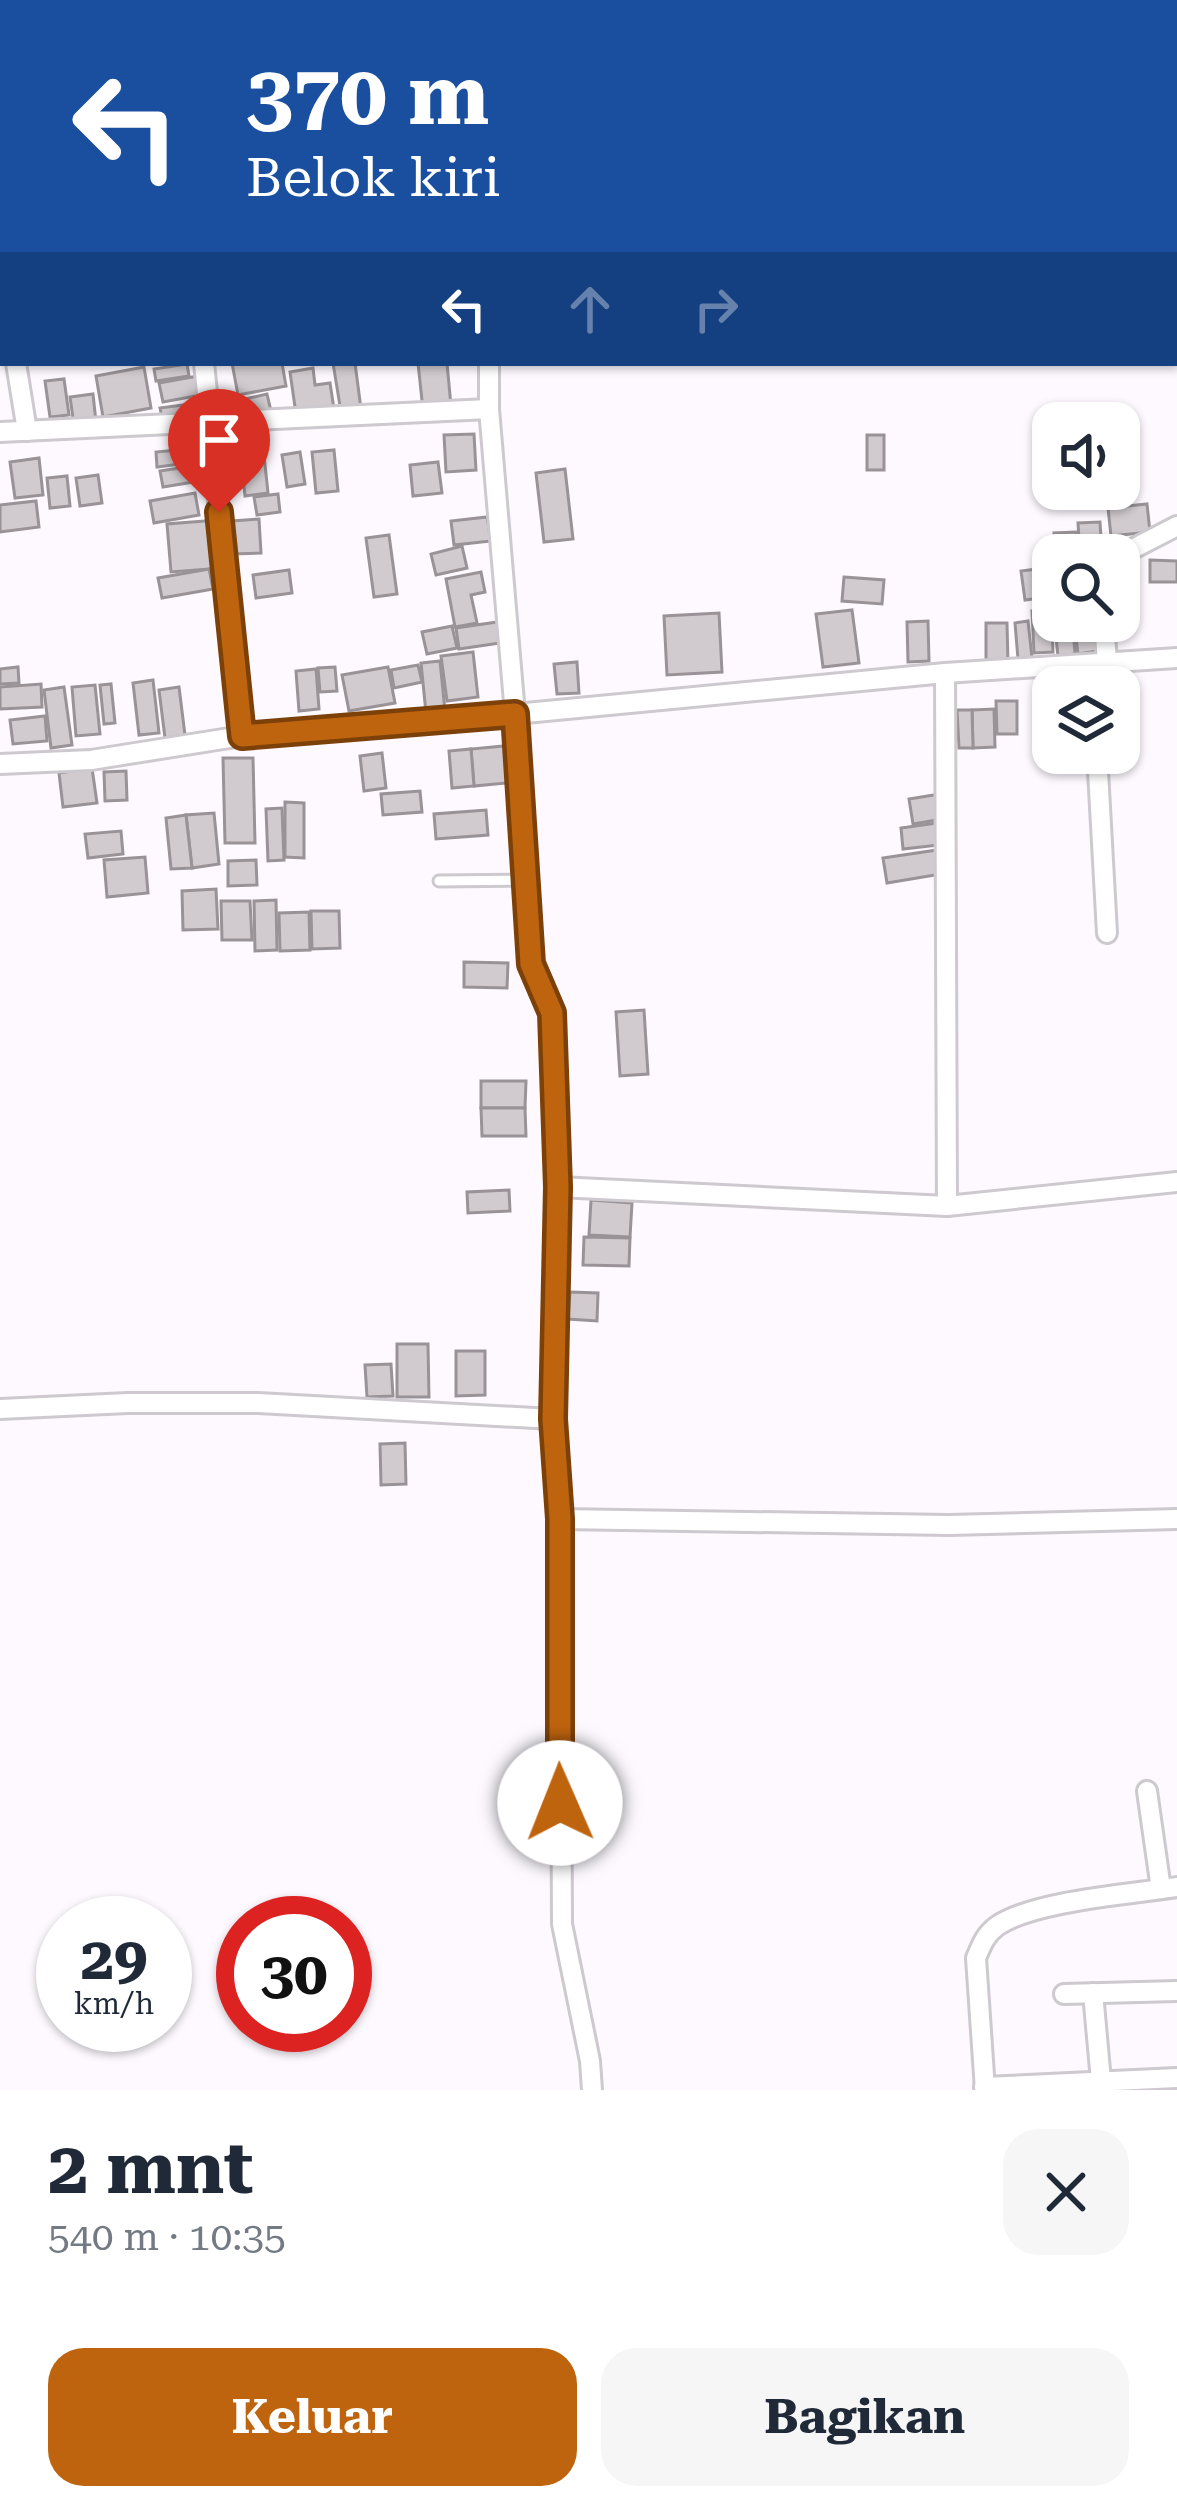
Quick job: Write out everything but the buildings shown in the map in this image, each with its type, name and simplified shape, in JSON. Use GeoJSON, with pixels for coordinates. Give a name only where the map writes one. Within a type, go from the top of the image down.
{"type":"FeatureCollection","features":[{"type":"Feature","properties":{"kind":"street"},"geometry":{"type":"LineString","coordinates":[[16,366],[27,431]]}},
{"type":"Feature","properties":{"kind":"street"},"geometry":{"type":"LineString","coordinates":[[204,366],[242,736]]}},
{"type":"Feature","properties":{"kind":"street"},"geometry":{"type":"LineString","coordinates":[[489,366],[531,964],[552,1013],[558,1187],[553,1419],[560,1519],[562,1924],[592,2090]]}},
{"type":"Feature","properties":{"kind":"street"},"geometry":{"type":"LineString","coordinates":[[0,432],[489,409]]}},
{"type":"Feature","properties":{"kind":"street"},"geometry":{"type":"LineString","coordinates":[[1140,545],[1177,526]]}},
{"type":"Feature","properties":{"kind":"street"},"geometry":{"type":"LineString","coordinates":[[1099,666],[1102,642]]}},
{"type":"Feature","properties":{"kind":"street"},"geometry":{"type":"LineString","coordinates":[[0,764],[91,760],[242,736],[945,673],[1177,658]]}},
{"type":"Feature","properties":{"kind":"street"},"geometry":{"type":"LineString","coordinates":[[945,673],[947,1206]]}},
{"type":"Feature","properties":{"kind":"street"},"geometry":{"type":"LineString","coordinates":[[1098,774],[1106,933]]}},
{"type":"Feature","properties":{"kind":"street"},"geometry":{"type":"LineString","coordinates":[[558,1187],[947,1206],[1177,1182]]}},
{"type":"Feature","properties":{"kind":"street"},"geometry":{"type":"LineString","coordinates":[[0,1409],[258,1403],[553,1419]]}},
{"type":"Feature","properties":{"kind":"street"},"geometry":{"type":"LineString","coordinates":[[560,1519],[950,1525],[1177,1519]]}},
{"type":"Feature","properties":{"kind":"street"},"geometry":{"type":"LineString","coordinates":[[1147,1790],[1169,1888],[1061,1904],[1001,1923],[984,1937],[976,1958],[984,2089],[1177,2078]]}},
{"type":"Feature","properties":{"kind":"street"},"geometry":{"type":"LineString","coordinates":[[1064,1994],[1177,1991]]}},
{"type":"Feature","properties":{"kind":"street"},"geometry":{"type":"LineString","coordinates":[[1093,1994],[1101,2081]]}},
{"type":"Feature","properties":{"kind":"lane"},"geometry":{"type":"LineString","coordinates":[[439,881],[526,880]]}},
{"type":"Feature","properties":{"kind":"route"},"geometry":{"type":"LineString","coordinates":[[219,512],[242,736],[515,714],[531,964],[552,1013],[558,1187],[553,1419],[560,1519],[560,1803]]}}]}
